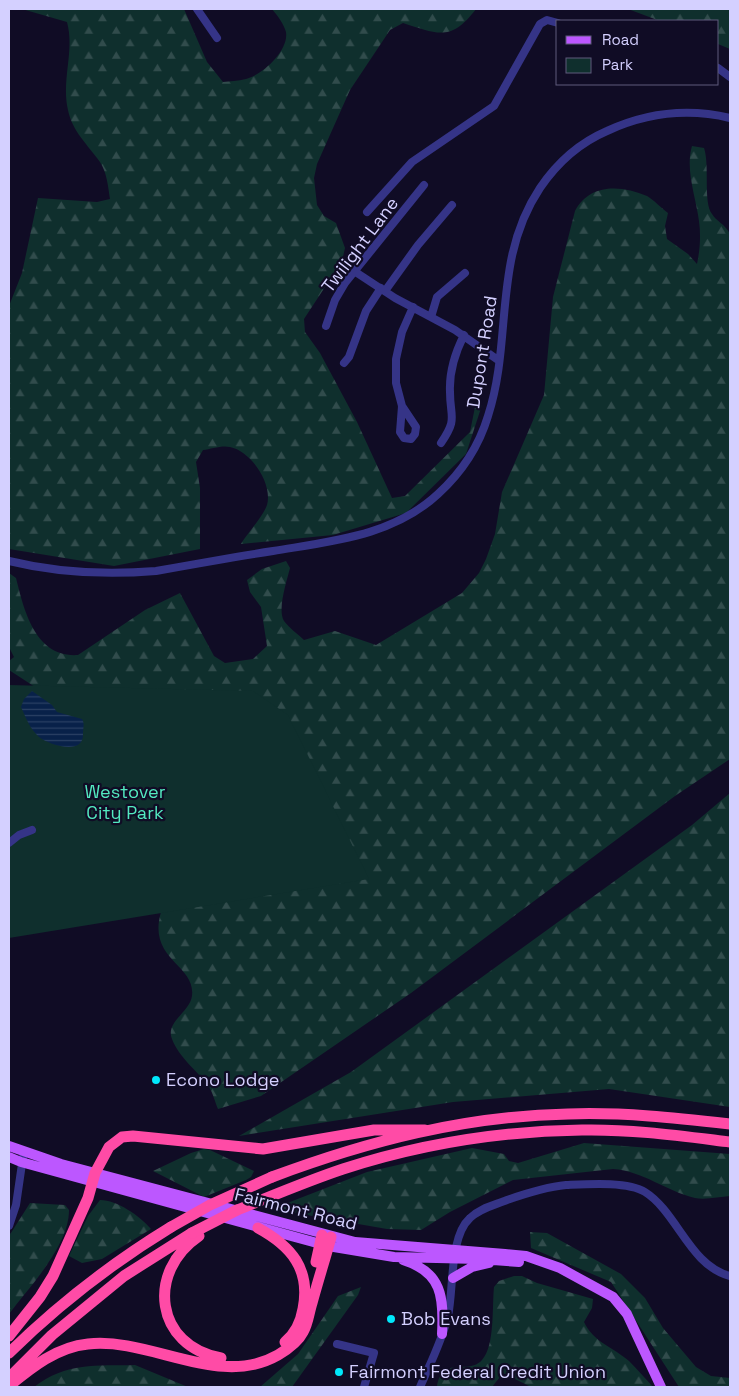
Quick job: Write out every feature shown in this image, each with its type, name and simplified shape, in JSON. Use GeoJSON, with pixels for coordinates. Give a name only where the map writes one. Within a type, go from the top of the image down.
{"type":"FeatureCollection","features":[{"type":"Feature","properties":{"kind":"highway"},"geometry":{"type":"LineString","coordinates":[[9,1353],[48,1316],[88,1283],[171,1227],[210,1205],[272,1177],[364,1145],[425,1130],[489,1120],[567,1114],[609,1114],[730,1124]]}},
{"type":"Feature","properties":{"kind":"highway"},"geometry":{"type":"LineString","coordinates":[[9,1336],[40,1298],[63,1257],[88,1198],[94,1177],[109,1148],[122,1137],[133,1136],[263,1149],[374,1130],[425,1130]]}},
{"type":"Feature","properties":{"kind":"highway"},"geometry":{"type":"LineString","coordinates":[[9,1378],[52,1335],[124,1276],[236,1210],[344,1169],[399,1154],[501,1135],[583,1130],[622,1131],[730,1142]]}},
{"type":"Feature","properties":{"kind":"highway"},"geometry":{"type":"LineString","coordinates":[[258,1228],[279,1240],[301,1268],[305,1287],[302,1318]]}},
{"type":"Feature","properties":{"kind":"highway"},"geometry":{"type":"LineString","coordinates":[[195,1234],[168,1274],[165,1292],[166,1313],[177,1335],[195,1351],[234,1361],[252,1358],[269,1352],[287,1341],[302,1318],[325,1241]]}},
{"type":"Feature","properties":{"kind":"highway"},"geometry":{"type":"LineString","coordinates":[[9,1386],[42,1360],[70,1348],[88,1344],[115,1344],[229,1367],[259,1364],[290,1348],[304,1332],[325,1241]]}},
{"type":"Feature","properties":{"kind":"main road","name":"Fairmont Road"},"geometry":{"type":"LineString","coordinates":[[9,1146],[23,1157]]}},
{"type":"Feature","properties":{"kind":"main road","name":"Fairmont Road"},"geometry":{"type":"LineString","coordinates":[[9,1156],[23,1157],[325,1241],[379,1245],[513,1261],[537,1266],[578,1279],[602,1289],[621,1306],[661,1387]]}},
{"type":"Feature","properties":{"kind":"main road","name":"Fairmont Road"},"geometry":{"type":"LineString","coordinates":[[94,1177],[258,1228],[394,1257],[455,1254],[526,1256],[560,1268],[578,1279]]}},
{"type":"Feature","properties":{"kind":"main road"},"geometry":{"type":"LineString","coordinates":[[394,1257],[425,1270],[436,1284],[442,1302],[442,1334]]}},
{"type":"Feature","properties":{"kind":"main road"},"geometry":{"type":"LineString","coordinates":[[453,1278],[478,1265],[513,1261]]}},
{"type":"Feature","properties":{"kind":"street"},"geometry":{"type":"LineString","coordinates":[[197,9],[217,38]]}},
{"type":"Feature","properties":{"kind":"street"},"geometry":{"type":"LineString","coordinates":[[367,212],[412,162],[494,106],[540,24],[547,20],[556,22]]}},
{"type":"Feature","properties":{"kind":"street"},"geometry":{"type":"LineString","coordinates":[[719,69],[730,77]]}},
{"type":"Feature","properties":{"kind":"street","name":"Dupont Road"},"geometry":{"type":"LineString","coordinates":[[9,561],[68,571],[137,572],[349,538],[386,527],[428,503],[450,482],[469,457],[489,415],[515,239],[534,196],[555,168],[588,141],[617,126],[636,120],[680,112],[730,118]]}},
{"type":"Feature","properties":{"kind":"street","name":"Twilight Lane"},"geometry":{"type":"LineString","coordinates":[[326,326],[337,295],[354,271],[424,185]]}},
{"type":"Feature","properties":{"kind":"street"},"geometry":{"type":"LineString","coordinates":[[344,363],[349,356],[369,306],[452,206]]}},
{"type":"Feature","properties":{"kind":"street"},"geometry":{"type":"LineString","coordinates":[[354,271],[412,308],[464,336],[498,360]]}},
{"type":"Feature","properties":{"kind":"street"},"geometry":{"type":"LineString","coordinates":[[431,317],[437,297],[465,273]]}},
{"type":"Feature","properties":{"kind":"street"},"geometry":{"type":"LineString","coordinates":[[402,406],[396,383],[396,359],[402,332],[412,308]]}},
{"type":"Feature","properties":{"kind":"street"},"geometry":{"type":"LineString","coordinates":[[441,443],[453,419],[450,374],[456,353],[464,336]]}},
{"type":"Feature","properties":{"kind":"street"},"geometry":{"type":"LineString","coordinates":[[9,843],[19,835],[32,830]]}},
{"type":"Feature","properties":{"kind":"street"},"geometry":{"type":"LineString","coordinates":[[9,1226],[16,1205],[23,1157]]}},
{"type":"Feature","properties":{"kind":"street"},"geometry":{"type":"LineString","coordinates":[[420,1387],[442,1334],[453,1278],[455,1254],[464,1224],[474,1214],[489,1207],[549,1187],[571,1185],[630,1186],[638,1188],[654,1199],[710,1266],[730,1276]]}},
{"type":"Feature","properties":{"kind":"street"},"geometry":{"type":"LineString","coordinates":[[336,1344],[374,1353],[364,1387]]}},
{"type":"Feature","properties":{"kind":"green space"},"geometry":{"type":"Polygon","coordinates":[[[22,9],[184,9],[207,62],[223,82],[252,77],[279,54],[286,39],[286,32],[272,9],[476,9],[459,27],[443,33],[403,23],[390,30],[350,90],[317,164],[314,178],[317,205],[324,216],[336,223],[345,248],[342,261],[304,319],[305,332],[320,353],[357,422],[392,498],[405,496],[470,432],[476,402],[482,405],[466,454],[406,513],[333,535],[241,544],[267,505],[267,488],[253,462],[238,450],[224,446],[203,450],[196,462],[200,488],[200,549],[114,566],[9,549],[9,306],[22,273],[38,198],[97,202],[110,199],[107,180],[102,166],[73,125],[68,110],[66,88],[70,44],[67,22],[22,9]]]}},
{"type":"Feature","properties":{"kind":"green space"},"geometry":{"type":"Polygon","coordinates":[[[628,9],[730,9],[730,49],[719,44],[719,20],[657,20],[628,9]]]}},
{"type":"Feature","properties":{"kind":"green space"},"geometry":{"type":"Polygon","coordinates":[[[692,146],[704,148],[707,164],[709,208],[730,234],[730,759],[675,796],[411,993],[261,1096],[218,1109],[209,1087],[179,1052],[172,1039],[172,1027],[187,1007],[192,996],[191,985],[187,976],[160,941],[158,928],[161,912],[58,702],[9,670],[9,661],[14,657],[9,647],[9,573],[16,578],[23,604],[34,630],[51,649],[63,654],[78,655],[145,610],[180,593],[214,656],[225,663],[253,659],[267,646],[261,607],[250,592],[247,580],[262,569],[286,561],[290,568],[283,595],[282,616],[286,624],[304,640],[335,631],[376,645],[462,593],[479,573],[486,559],[495,534],[502,492],[544,395],[553,297],[575,211],[589,195],[607,189],[627,190],[647,196],[668,213],[665,226],[667,239],[688,254],[697,264],[700,232],[690,174],[692,146]]]}},
{"type":"Feature","properties":{"kind":"green space","name":"Westover City Park"},"geometry":{"type":"Polygon","coordinates":[[[9,685],[253,691],[288,715],[369,879],[9,938],[9,685]]]}},
{"type":"Feature","properties":{"kind":"green space"},"geometry":{"type":"Polygon","coordinates":[[[730,793],[730,1107],[609,1089],[453,1102],[239,1136],[351,1072],[692,825],[730,793]]]}},
{"type":"Feature","properties":{"kind":"green space"},"geometry":{"type":"Polygon","coordinates":[[[584,1143],[730,1154],[730,1196],[708,1199],[695,1198],[634,1173],[613,1169],[513,1180],[450,1212],[421,1230],[387,1229],[272,1209],[367,1172],[472,1148],[504,1154],[509,1161],[518,1163],[584,1143]]]}},
{"type":"Feature","properties":{"kind":"green space"},"geometry":{"type":"Polygon","coordinates":[[[204,1149],[210,1150],[254,1171],[251,1177],[204,1197],[153,1171],[191,1153],[204,1149]]]}},
{"type":"Feature","properties":{"kind":"green space"},"geometry":{"type":"Polygon","coordinates":[[[100,1200],[121,1206],[141,1219],[151,1229],[102,1259],[82,1263],[69,1256],[88,1216],[100,1200]]]}},
{"type":"Feature","properties":{"kind":"green space"},"geometry":{"type":"Polygon","coordinates":[[[30,1203],[65,1205],[69,1210],[67,1224],[63,1237],[47,1265],[9,1314],[9,1236],[30,1203]]]}},
{"type":"Feature","properties":{"kind":"green space"},"geometry":{"type":"Polygon","coordinates":[[[530,1232],[547,1233],[621,1274],[645,1298],[663,1328],[696,1367],[711,1376],[730,1378],[730,1387],[679,1387],[611,1282],[531,1248],[530,1232]]]}},
{"type":"Feature","properties":{"kind":"green space"},"geometry":{"type":"Polygon","coordinates":[[[514,1276],[522,1276],[537,1283],[593,1299],[592,1308],[584,1322],[588,1329],[598,1339],[629,1361],[653,1387],[531,1387],[503,1373],[492,1387],[437,1387],[444,1371],[450,1368],[470,1366],[482,1360],[489,1346],[491,1336],[494,1287],[499,1281],[514,1276]]]}},
{"type":"Feature","properties":{"kind":"green space"},"geometry":{"type":"Polygon","coordinates":[[[361,1287],[358,1295],[292,1387],[260,1387],[298,1354],[338,1296],[361,1287]]]}},
{"type":"Feature","properties":{"kind":"green space"},"geometry":{"type":"Polygon","coordinates":[[[135,1365],[188,1387],[34,1387],[58,1373],[70,1369],[135,1365]]]}},
{"type":"Feature","properties":{"kind":"water"},"geometry":{"type":"Polygon","coordinates":[[[32,691],[52,705],[57,712],[82,719],[84,724],[82,741],[78,745],[65,747],[50,743],[36,734],[21,707],[24,699],[32,691]]]}},
{"type":"Feature","properties":{"kind":"place","name":"Econo Lodge"},"geometry":{"type":"Point","coordinates":[156,1080]}},
{"type":"Feature","properties":{"kind":"place","name":"Bob Evans"},"geometry":{"type":"Point","coordinates":[391,1319]}},
{"type":"Feature","properties":{"kind":"place","name":"Fairmont Federal Credit Union"},"geometry":{"type":"Point","coordinates":[339,1372]}}]}
